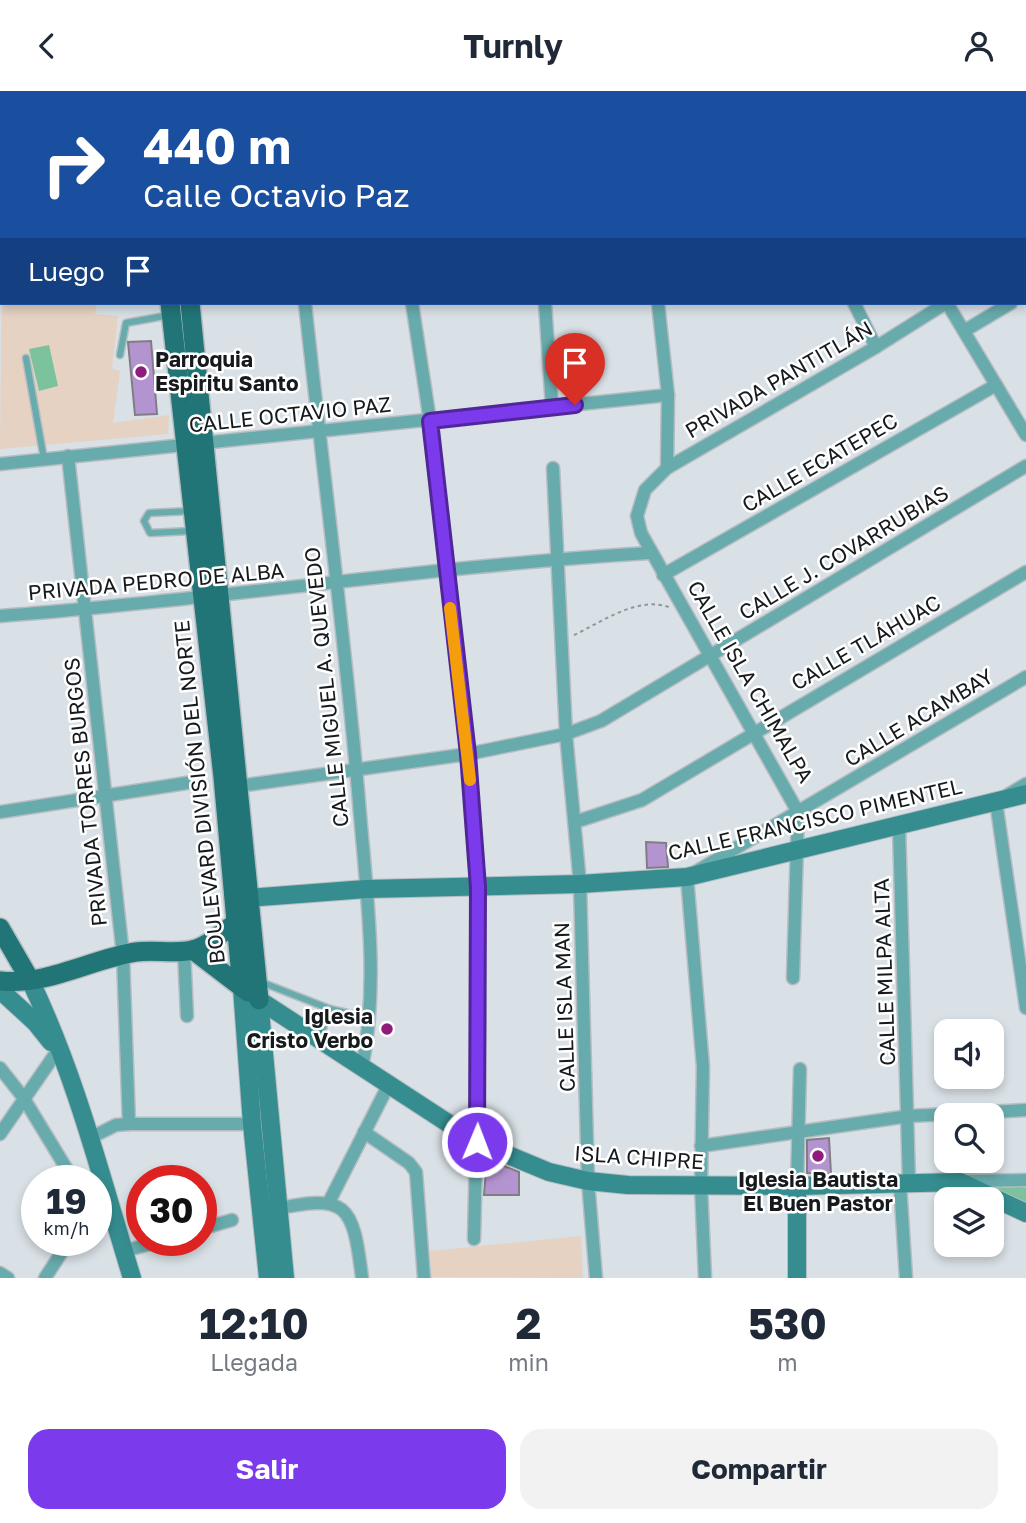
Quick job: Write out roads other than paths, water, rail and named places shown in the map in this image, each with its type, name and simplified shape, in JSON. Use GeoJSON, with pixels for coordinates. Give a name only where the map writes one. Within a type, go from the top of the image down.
{"type":"FeatureCollection","features":[{"type":"Feature","properties":{"kind":"main road","name":"BOULEVARD DIVISIÓN DEL NORTE"},"geometry":{"type":"LineString","coordinates":[[190,305],[195,521],[212,597],[239,786],[244,908]]}},
{"type":"Feature","properties":{"kind":"main road","name":"BOULEVARD DIVISIÓN DEL NORTE"},"geometry":{"type":"LineString","coordinates":[[171,309],[195,444],[244,908],[270,1210],[268,1278]]}},
{"type":"Feature","properties":{"kind":"main road","name":"CALLE FRANCISCO PIMENTEL"},"geometry":{"type":"LineString","coordinates":[[244,908],[366,890],[580,884],[687,877],[1026,794]]}},
{"type":"Feature","properties":{"kind":"main road"},"geometry":{"type":"LineString","coordinates":[[0,981],[30,981],[54,976],[123,954],[188,950],[218,939],[244,908]]}},
{"type":"Feature","properties":{"kind":"main road"},"geometry":{"type":"LineString","coordinates":[[0,928],[30,981],[61,1055],[92,1137],[97,1165]]}},
{"type":"Feature","properties":{"kind":"main road"},"geometry":{"type":"LineString","coordinates":[[188,950],[250,986]]}},
{"type":"Feature","properties":{"kind":"main road"},"geometry":{"type":"LineString","coordinates":[[19,959],[33,972],[54,976]]}},
{"type":"Feature","properties":{"kind":"main road","name":"BOULEVARD DIVISIÓN DEL NORTE"},"geometry":{"type":"LineString","coordinates":[[250,986],[252,1124],[285,1278]]}},
{"type":"Feature","properties":{"kind":"main road","name":"ISLA CHIPRE"},"geometry":{"type":"LineString","coordinates":[[250,986],[320,1039],[477,1142],[549,1172],[588,1181],[701,1186],[960,1182]]}},
{"type":"Feature","properties":{"kind":"main road"},"geometry":{"type":"LineString","coordinates":[[0,990],[36,1022],[61,1055]]}},
{"type":"Feature","properties":{"kind":"main road"},"geometry":{"type":"LineString","coordinates":[[960,1182],[1026,1213]]}},
{"type":"Feature","properties":{"kind":"main road"},"geometry":{"type":"LineString","coordinates":[[797,1186],[797,1278]]}},
{"type":"Feature","properties":{"kind":"main road"},"geometry":{"type":"LineString","coordinates":[[112,1222],[132,1278]]}},
{"type":"Feature","properties":{"kind":"street","name":"CALLE MIGUEL A. QUEVEDO"},"geometry":{"type":"LineString","coordinates":[[305,305],[357,770],[366,890],[371,1018],[362,1067]]}},
{"type":"Feature","properties":{"kind":"street"},"geometry":{"type":"LineString","coordinates":[[412,305],[430,421],[468,754],[478,887],[474,1239]]}},
{"type":"Feature","properties":{"kind":"street"},"geometry":{"type":"LineString","coordinates":[[545,305],[552,407]]}},
{"type":"Feature","properties":{"kind":"street"},"geometry":{"type":"LineString","coordinates":[[658,305],[668,395],[667,468]]}},
{"type":"Feature","properties":{"kind":"street"},"geometry":{"type":"LineString","coordinates":[[855,305],[876,347]]}},
{"type":"Feature","properties":{"kind":"street","name":"PRIVADA PANTITLÁN"},"geometry":{"type":"LineString","coordinates":[[667,468],[876,347],[943,305]]}},
{"type":"Feature","properties":{"kind":"street"},"geometry":{"type":"LineString","coordinates":[[947,305],[1026,435]]}},
{"type":"Feature","properties":{"kind":"street"},"geometry":{"type":"LineString","coordinates":[[964,331],[1008,305]]}},
{"type":"Feature","properties":{"kind":"street","name":"CALLE ECATEPEC"},"geometry":{"type":"LineString","coordinates":[[663,575],[996,384]]}},
{"type":"Feature","properties":{"kind":"street","name":"CALLE OCTAVIO PAZ"},"geometry":{"type":"LineString","coordinates":[[0,464],[668,395]]}},
{"type":"Feature","properties":{"kind":"street","name":"PRIVADA TORRES BURGOS"},"geometry":{"type":"LineString","coordinates":[[68,456],[123,954],[129,1124]]}},
{"type":"Feature","properties":{"kind":"street","name":"CALLE J. COVARRUBIAS"},"geometry":{"type":"LineString","coordinates":[[239,786],[468,754],[566,734],[601,721],[1026,466]]}},
{"type":"Feature","properties":{"kind":"street","name":"CALLE ISLA MAN"},"geometry":{"type":"LineString","coordinates":[[553,468],[560,559],[566,734],[580,884],[588,1181],[596,1278]]}},
{"type":"Feature","properties":{"kind":"street","name":"CALLE ISLA CHIMALPA"},"geometry":{"type":"LineString","coordinates":[[667,468],[645,490],[637,516],[649,553],[711,655],[798,812],[793,978]]}},
{"type":"Feature","properties":{"kind":"street","name":"PRIVADA PEDRO DE ALBA"},"geometry":{"type":"LineString","coordinates":[[0,616],[86,610],[560,559],[649,553]]}},
{"type":"Feature","properties":{"kind":"street","name":"CALLE TLÁHUAC"},"geometry":{"type":"LineString","coordinates":[[575,822],[642,800],[754,731],[1026,572]]}},
{"type":"Feature","properties":{"kind":"street","name":"CALLE ACAMBAY"},"geometry":{"type":"LineString","coordinates":[[687,877],[1026,677]]}},
{"type":"Feature","properties":{"kind":"street"},"geometry":{"type":"LineString","coordinates":[[0,811],[193,782]]}},
{"type":"Feature","properties":{"kind":"street"},"geometry":{"type":"LineString","coordinates":[[1026,784],[996,802],[1026,1008]]}},
{"type":"Feature","properties":{"kind":"street","name":"CALLE MILPA ALTA"},"geometry":{"type":"LineString","coordinates":[[899,826],[909,1116],[904,1184],[906,1278]]}},
{"type":"Feature","properties":{"kind":"street"},"geometry":{"type":"LineString","coordinates":[[687,877],[703,1067],[701,1186],[705,1278]]}},
{"type":"Feature","properties":{"kind":"street"},"geometry":{"type":"LineString","coordinates":[[187,1016],[188,950]]}},
{"type":"Feature","properties":{"kind":"street"},"geometry":{"type":"LineString","coordinates":[[0,1134],[23,1097],[61,1055]]}},
{"type":"Feature","properties":{"kind":"street"},"geometry":{"type":"LineString","coordinates":[[0,1068],[23,1097],[64,1165]]}},
{"type":"Feature","properties":{"kind":"street"},"geometry":{"type":"LineString","coordinates":[[797,1186],[800,1069]]}},
{"type":"Feature","properties":{"kind":"street"},"geometry":{"type":"LineString","coordinates":[[329,1202],[389,1084]]}},
{"type":"Feature","properties":{"kind":"street"},"geometry":{"type":"LineString","coordinates":[[701,1146],[909,1116],[1026,1110]]}},
{"type":"Feature","properties":{"kind":"street"},"geometry":{"type":"LineString","coordinates":[[92,1137],[116,1125],[252,1124]]}},
{"type":"Feature","properties":{"kind":"street"},"geometry":{"type":"LineString","coordinates":[[364,1132],[409,1163],[416,1172],[424,1278]]}},
{"type":"Feature","properties":{"kind":"street"},"geometry":{"type":"LineString","coordinates":[[960,1182],[1026,1180]]}},
{"type":"Feature","properties":{"kind":"street"},"geometry":{"type":"LineString","coordinates":[[270,1210],[309,1201],[329,1202],[345,1214],[355,1229],[362,1278]]}},
{"type":"Feature","properties":{"kind":"street"},"geometry":{"type":"LineString","coordinates":[[217,1225],[232,1220]]}},
{"type":"Feature","properties":{"kind":"street"},"geometry":{"type":"LineString","coordinates":[[45,1278],[59,1256]]}},
{"type":"Feature","properties":{"kind":"street"},"geometry":{"type":"LineString","coordinates":[[0,1273],[8,1278]]}},
{"type":"Feature","properties":{"kind":"lane"},"geometry":{"type":"LineString","coordinates":[[120,355],[126,323],[171,309]]}},
{"type":"Feature","properties":{"kind":"lane"},"geometry":{"type":"LineString","coordinates":[[26,358],[44,459]]}},
{"type":"Feature","properties":{"kind":"lane"},"geometry":{"type":"LineString","coordinates":[[149,513],[195,521],[150,533],[144,521],[149,513]]}},
{"type":"Feature","properties":{"kind":"lane"},"geometry":{"type":"LineString","coordinates":[[250,986],[371,1018]]}},
{"type":"Feature","properties":{"kind":"lane"},"geometry":{"type":"LineString","coordinates":[[320,1039],[330,1009]]}},
{"type":"Feature","properties":{"kind":"place","name":"Parroquia Espiritu Santo"},"geometry":{"type":"Point","coordinates":[141,372]}},
{"type":"Feature","properties":{"kind":"place","name":"Iglesia Cristo Verbo"},"geometry":{"type":"Point","coordinates":[387,1029]}},
{"type":"Feature","properties":{"kind":"place","name":"Iglesia Bautista El Buen Pastor"},"geometry":{"type":"Point","coordinates":[818,1156]}}]}
